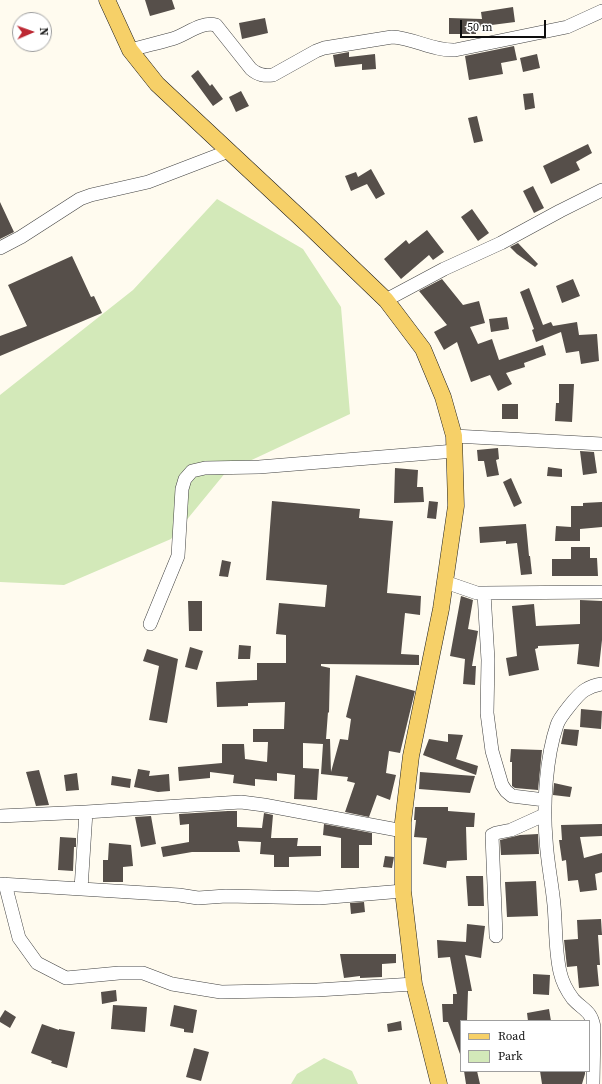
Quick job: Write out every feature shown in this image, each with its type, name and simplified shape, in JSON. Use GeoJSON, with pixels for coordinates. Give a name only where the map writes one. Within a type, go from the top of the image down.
{"type":"FeatureCollection","features":[{"type":"Feature","properties":{"kind":"main road"},"geometry":{"type":"LineString","coordinates":[[107,0],[130,50],[157,84],[386,300],[423,349],[443,397],[455,444],[456,506],[441,609],[411,756],[403,831],[402,891],[414,984],[439,1084]]}},
{"type":"Feature","properties":{"kind":"street"},"geometry":{"type":"LineString","coordinates":[[130,50],[174,38],[205,24],[211,24],[216,25],[257,74],[265,76],[283,71],[316,51],[324,48],[392,37],[402,37],[440,50],[455,50],[567,27],[602,11]]}},
{"type":"Feature","properties":{"kind":"street"},"geometry":{"type":"LineString","coordinates":[[0,248],[21,237],[80,199],[91,195],[148,182],[229,151]]}},
{"type":"Feature","properties":{"kind":"street"},"geometry":{"type":"LineString","coordinates":[[386,300],[444,269],[501,243],[602,190]]}},
{"type":"Feature","properties":{"kind":"street"},"geometry":{"type":"LineString","coordinates":[[150,624],[178,556],[182,489],[185,479],[192,471],[205,468],[260,467],[455,444],[602,444]]}},
{"type":"Feature","properties":{"kind":"street"},"geometry":{"type":"LineString","coordinates":[[445,582],[477,593],[602,592]]}},
{"type":"Feature","properties":{"kind":"street"},"geometry":{"type":"LineString","coordinates":[[484,593],[488,660],[486,713],[492,751],[502,785],[506,792],[512,796],[545,800]]}},
{"type":"Feature","properties":{"kind":"street"},"geometry":{"type":"LineString","coordinates":[[593,1084],[593,1019],[574,999],[564,984],[560,971],[544,815],[547,773],[557,724],[575,700],[584,691],[592,686],[602,684]]}},
{"type":"Feature","properties":{"kind":"street"},"geometry":{"type":"LineString","coordinates":[[0,816],[241,802],[264,804],[403,831]]}},
{"type":"Feature","properties":{"kind":"street"},"geometry":{"type":"LineString","coordinates":[[82,889],[86,812]]}},
{"type":"Feature","properties":{"kind":"street"},"geometry":{"type":"LineString","coordinates":[[496,936],[492,835],[511,830],[544,815]]}},
{"type":"Feature","properties":{"kind":"street"},"geometry":{"type":"LineString","coordinates":[[402,891],[319,898],[226,896],[198,898],[180,895],[2,884],[19,938],[37,963],[66,978],[119,973],[143,973],[172,984],[221,992],[317,990],[414,984]]}},
{"type":"Feature","properties":{"kind":"green space"},"geometry":{"type":"Polygon","coordinates":[[[217,199],[303,249],[341,307],[350,414],[226,472],[171,539],[64,585],[0,582],[0,395],[133,290],[217,199]]]}},
{"type":"Feature","properties":{"kind":"green space"},"geometry":{"type":"Polygon","coordinates":[[[324,1058],[352,1071],[358,1084],[291,1084],[297,1074],[324,1058]]]}},
{"type":"Feature","properties":{"kind":"building"},"geometry":{"type":"Polygon","coordinates":[[[145,0],[172,0],[175,9],[150,16],[145,0]]]}},
{"type":"Feature","properties":{"kind":"building"},"geometry":{"type":"Polygon","coordinates":[[[513,7],[515,22],[476,27],[476,34],[449,34],[449,18],[482,19],[481,12],[513,7]]]}},
{"type":"Feature","properties":{"kind":"building"},"geometry":{"type":"Polygon","coordinates":[[[265,18],[268,33],[242,39],[239,23],[265,18]]]}},
{"type":"Feature","properties":{"kind":"building"},"geometry":{"type":"Polygon","coordinates":[[[514,46],[517,60],[501,63],[503,74],[469,80],[465,56],[514,46]]]}},
{"type":"Feature","properties":{"kind":"building"},"geometry":{"type":"Polygon","coordinates":[[[349,52],[349,57],[375,54],[376,69],[362,70],[362,64],[335,67],[333,55],[349,52]]]}},
{"type":"Feature","properties":{"kind":"building"},"geometry":{"type":"Polygon","coordinates":[[[537,54],[540,68],[523,72],[520,58],[537,54]]]}},
{"type":"Feature","properties":{"kind":"building"},"geometry":{"type":"Polygon","coordinates":[[[198,70],[210,86],[212,84],[223,99],[213,106],[191,76],[198,70]]]}},
{"type":"Feature","properties":{"kind":"building"},"geometry":{"type":"Polygon","coordinates":[[[241,91],[249,106],[236,112],[229,97],[241,91]]]}},
{"type":"Feature","properties":{"kind":"building"},"geometry":{"type":"Polygon","coordinates":[[[533,93],[535,108],[525,110],[523,94],[533,93]]]}},
{"type":"Feature","properties":{"kind":"building"},"geometry":{"type":"Polygon","coordinates":[[[477,116],[483,141],[474,143],[468,118],[477,116]]]}},
{"type":"Feature","properties":{"kind":"building"},"geometry":{"type":"Polygon","coordinates":[[[588,144],[592,153],[576,162],[580,170],[551,184],[543,166],[588,144]]]}},
{"type":"Feature","properties":{"kind":"building"},"geometry":{"type":"Polygon","coordinates":[[[371,169],[385,194],[376,199],[367,184],[351,191],[345,176],[356,172],[358,177],[371,169]]]}},
{"type":"Feature","properties":{"kind":"building"},"geometry":{"type":"Polygon","coordinates":[[[533,186],[544,208],[534,213],[523,191],[533,186]]]}},
{"type":"Feature","properties":{"kind":"building"},"geometry":{"type":"Polygon","coordinates":[[[0,202],[14,232],[0,239],[0,202]]]}},
{"type":"Feature","properties":{"kind":"building"},"geometry":{"type":"Polygon","coordinates":[[[472,209],[489,233],[478,241],[461,217],[472,209]]]}},
{"type":"Feature","properties":{"kind":"building"},"geometry":{"type":"Polygon","coordinates":[[[427,230],[444,252],[433,260],[429,255],[401,279],[384,259],[406,240],[409,244],[427,230]]]}},
{"type":"Feature","properties":{"kind":"building"},"geometry":{"type":"Polygon","coordinates":[[[518,243],[538,264],[535,267],[510,247],[518,243]]]}},
{"type":"Feature","properties":{"kind":"building"},"geometry":{"type":"Polygon","coordinates":[[[72,256],[91,297],[94,296],[102,313],[0,356],[0,336],[27,326],[8,285],[72,256]]]}},
{"type":"Feature","properties":{"kind":"building"},"geometry":{"type":"Polygon","coordinates":[[[442,279],[463,305],[479,301],[485,323],[470,327],[478,344],[492,339],[499,360],[543,345],[546,355],[524,363],[525,367],[506,373],[512,384],[498,391],[490,375],[471,382],[457,342],[444,350],[434,332],[447,325],[419,291],[442,279]]]}},
{"type":"Feature","properties":{"kind":"building"},"geometry":{"type":"Polygon","coordinates":[[[573,279],[580,296],[562,303],[556,286],[573,279]]]}},
{"type":"Feature","properties":{"kind":"building"},"geometry":{"type":"Polygon","coordinates":[[[529,288],[543,325],[551,322],[553,326],[577,322],[579,335],[597,334],[599,361],[581,364],[579,351],[566,353],[561,332],[536,342],[532,330],[534,329],[520,292],[529,288]]]}},
{"type":"Feature","properties":{"kind":"building"},"geometry":{"type":"Polygon","coordinates":[[[507,317],[509,329],[491,332],[489,319],[507,317]]]}},
{"type":"Feature","properties":{"kind":"building"},"geometry":{"type":"Polygon","coordinates":[[[559,384],[574,384],[572,422],[555,421],[556,403],[559,403],[559,384]]]}},
{"type":"Feature","properties":{"kind":"building"},"geometry":{"type":"Polygon","coordinates":[[[502,404],[518,404],[518,419],[502,419],[502,404]]]}},
{"type":"Feature","properties":{"kind":"building"},"geometry":{"type":"Polygon","coordinates":[[[498,448],[499,459],[496,460],[499,475],[487,477],[484,461],[478,461],[477,450],[498,448]]]}},
{"type":"Feature","properties":{"kind":"building"},"geometry":{"type":"Polygon","coordinates":[[[580,451],[594,452],[597,473],[583,475],[580,451]]]}},
{"type":"Feature","properties":{"kind":"building"},"geometry":{"type":"Polygon","coordinates":[[[548,467],[562,469],[562,477],[547,476],[548,467]]]}},
{"type":"Feature","properties":{"kind":"building"},"geometry":{"type":"Polygon","coordinates":[[[395,468],[418,470],[417,487],[423,487],[424,502],[394,503],[395,468]]]}},
{"type":"Feature","properties":{"kind":"building"},"geometry":{"type":"Polygon","coordinates":[[[511,478],[522,503],[514,507],[503,482],[511,478]]]}},
{"type":"Feature","properties":{"kind":"building"},"geometry":{"type":"Polygon","coordinates":[[[272,501],[360,509],[359,518],[393,521],[387,593],[421,596],[420,615],[405,613],[401,654],[419,655],[419,665],[321,664],[321,666],[330,668],[329,713],[328,712],[326,739],[330,739],[331,772],[340,739],[348,740],[351,719],[346,717],[356,675],[415,691],[400,753],[389,751],[386,773],[396,775],[390,800],[377,795],[369,817],[345,812],[355,783],[347,781],[348,777],[321,774],[323,744],[303,743],[303,768],[319,769],[317,800],[294,799],[295,775],[277,773],[277,781],[255,779],[255,786],[233,783],[234,775],[210,772],[210,778],[179,781],[178,767],[222,763],[222,744],[244,744],[245,759],[267,762],[268,742],[253,742],[253,729],[284,729],[285,702],[248,703],[248,706],[217,707],[216,682],[257,680],[257,663],[286,663],[286,635],[276,634],[279,603],[325,607],[327,585],[266,580],[272,501]]]}},
{"type":"Feature","properties":{"kind":"building"},"geometry":{"type":"Polygon","coordinates":[[[429,501],[438,502],[436,519],[427,518],[429,501]]]}},
{"type":"Feature","properties":{"kind":"building"},"geometry":{"type":"Polygon","coordinates":[[[602,502],[602,527],[580,529],[580,541],[555,541],[556,526],[571,527],[571,506],[583,506],[583,503],[602,502]]]}},
{"type":"Feature","properties":{"kind":"building"},"geometry":{"type":"Polygon","coordinates":[[[526,524],[532,574],[521,575],[517,543],[506,544],[506,541],[480,543],[479,527],[526,524]]]}},
{"type":"Feature","properties":{"kind":"building"},"geometry":{"type":"Polygon","coordinates":[[[571,547],[590,547],[590,558],[597,558],[598,576],[552,576],[552,559],[571,559],[571,547]]]}},
{"type":"Feature","properties":{"kind":"building"},"geometry":{"type":"Polygon","coordinates":[[[222,560],[231,562],[228,577],[219,576],[222,560]]]}},
{"type":"Feature","properties":{"kind":"building"},"geometry":{"type":"Polygon","coordinates":[[[461,596],[473,600],[468,629],[478,631],[472,666],[476,666],[475,685],[463,684],[465,659],[450,656],[461,596]]]}},
{"type":"Feature","properties":{"kind":"building"},"geometry":{"type":"Polygon","coordinates":[[[580,600],[602,601],[602,640],[599,667],[577,664],[579,644],[538,646],[538,648],[535,649],[539,670],[509,676],[506,658],[517,656],[512,606],[534,604],[536,626],[580,624],[580,600]]]}},
{"type":"Feature","properties":{"kind":"building"},"geometry":{"type":"Polygon","coordinates":[[[188,601],[202,601],[202,631],[189,631],[188,601]]]}},
{"type":"Feature","properties":{"kind":"building"},"geometry":{"type":"Polygon","coordinates":[[[239,645],[251,646],[250,659],[238,659],[239,645]]]}},
{"type":"Feature","properties":{"kind":"building"},"geometry":{"type":"Polygon","coordinates":[[[190,647],[203,651],[197,670],[185,667],[190,647]]]}},
{"type":"Feature","properties":{"kind":"building"},"geometry":{"type":"Polygon","coordinates":[[[147,649],[178,659],[167,723],[149,720],[159,666],[143,661],[147,649]]]}},
{"type":"Feature","properties":{"kind":"building"},"geometry":{"type":"Polygon","coordinates":[[[581,709],[602,711],[601,729],[580,727],[581,709]]]}},
{"type":"Feature","properties":{"kind":"building"},"geometry":{"type":"Polygon","coordinates":[[[564,729],[579,730],[577,746],[561,744],[564,729]]]}},
{"type":"Feature","properties":{"kind":"building"},"geometry":{"type":"Polygon","coordinates":[[[448,734],[463,735],[456,759],[478,766],[476,775],[423,755],[429,739],[448,742],[448,734]]]}},
{"type":"Feature","properties":{"kind":"building"},"geometry":{"type":"Polygon","coordinates":[[[511,749],[542,750],[538,790],[515,788],[512,786],[512,762],[510,762],[511,749]]]}},
{"type":"Feature","properties":{"kind":"building"},"geometry":{"type":"Polygon","coordinates":[[[138,769],[150,771],[149,776],[169,774],[170,791],[158,792],[134,787],[138,769]]]}},
{"type":"Feature","properties":{"kind":"building"},"geometry":{"type":"Polygon","coordinates":[[[39,770],[49,805],[36,806],[26,772],[39,770]]]}},
{"type":"Feature","properties":{"kind":"building"},"geometry":{"type":"Polygon","coordinates":[[[420,772],[475,776],[470,793],[419,789],[420,772]]]}},
{"type":"Feature","properties":{"kind":"building"},"geometry":{"type":"Polygon","coordinates":[[[77,773],[79,790],[66,791],[64,775],[77,773]]]}},
{"type":"Feature","properties":{"kind":"building"},"geometry":{"type":"Polygon","coordinates":[[[112,776],[131,779],[130,788],[111,785],[112,776]]]}},
{"type":"Feature","properties":{"kind":"building"},"geometry":{"type":"Polygon","coordinates":[[[554,783],[572,787],[570,797],[553,795],[554,783]]]}},
{"type":"Feature","properties":{"kind":"building"},"geometry":{"type":"Polygon","coordinates":[[[415,807],[448,807],[448,811],[475,813],[474,827],[466,827],[467,860],[447,861],[446,868],[423,864],[427,838],[414,837],[416,820],[414,820],[415,807]]]}},
{"type":"Feature","properties":{"kind":"building"},"geometry":{"type":"Polygon","coordinates":[[[237,811],[237,827],[262,828],[264,813],[273,815],[271,838],[298,838],[297,846],[321,846],[321,856],[289,857],[289,867],[274,867],[274,855],[260,854],[261,842],[238,841],[240,852],[192,852],[163,857],[161,847],[189,842],[189,824],[180,825],[179,814],[237,811]]]}},
{"type":"Feature","properties":{"kind":"building"},"geometry":{"type":"Polygon","coordinates":[[[151,816],[156,844],[141,847],[135,817],[151,816]]]}},
{"type":"Feature","properties":{"kind":"building"},"geometry":{"type":"Polygon","coordinates":[[[324,824],[372,833],[372,845],[359,845],[359,868],[341,868],[341,838],[323,835],[324,824]]]}},
{"type":"Feature","properties":{"kind":"building"},"geometry":{"type":"Polygon","coordinates":[[[602,824],[602,836],[580,837],[584,858],[602,853],[602,872],[595,874],[597,890],[580,892],[578,880],[568,881],[566,860],[562,861],[559,840],[562,840],[561,825],[602,824]]]}},
{"type":"Feature","properties":{"kind":"building"},"geometry":{"type":"Polygon","coordinates":[[[538,834],[539,854],[501,855],[500,840],[520,835],[538,834]]]}},
{"type":"Feature","properties":{"kind":"building"},"geometry":{"type":"Polygon","coordinates":[[[60,837],[76,838],[73,871],[58,870],[60,837]]]}},
{"type":"Feature","properties":{"kind":"building"},"geometry":{"type":"Polygon","coordinates":[[[109,843],[131,845],[133,866],[123,867],[123,882],[103,882],[103,860],[108,860],[109,843]]]}},
{"type":"Feature","properties":{"kind":"building"},"geometry":{"type":"Polygon","coordinates":[[[385,856],[394,857],[392,868],[383,867],[385,856]]]}},
{"type":"Feature","properties":{"kind":"building"},"geometry":{"type":"Polygon","coordinates":[[[466,876],[483,876],[484,906],[468,906],[466,876]]]}},
{"type":"Feature","properties":{"kind":"building"},"geometry":{"type":"Polygon","coordinates":[[[536,881],[538,916],[507,917],[505,882],[536,881]]]}},
{"type":"Feature","properties":{"kind":"building"},"geometry":{"type":"Polygon","coordinates":[[[364,902],[365,912],[351,914],[350,903],[364,902]]]}},
{"type":"Feature","properties":{"kind":"building"},"geometry":{"type":"Polygon","coordinates":[[[601,919],[602,935],[598,935],[600,965],[597,965],[599,986],[579,988],[577,966],[567,967],[564,940],[578,939],[577,920],[601,919]]]}},
{"type":"Feature","properties":{"kind":"building"},"geometry":{"type":"Polygon","coordinates":[[[467,924],[485,926],[481,958],[465,955],[472,991],[468,991],[467,1020],[460,1020],[460,1054],[448,1022],[443,1022],[442,1004],[453,1004],[453,994],[457,994],[450,957],[438,958],[437,940],[466,942],[467,924]]]}},
{"type":"Feature","properties":{"kind":"building"},"geometry":{"type":"Polygon","coordinates":[[[340,954],[396,954],[396,963],[382,964],[382,977],[360,978],[360,976],[344,978],[340,954]]]}},
{"type":"Feature","properties":{"kind":"building"},"geometry":{"type":"Polygon","coordinates":[[[533,974],[550,975],[549,995],[533,994],[533,974]]]}},
{"type":"Feature","properties":{"kind":"building"},"geometry":{"type":"Polygon","coordinates":[[[116,990],[117,1001],[102,1004],[101,992],[116,990]]]}},
{"type":"Feature","properties":{"kind":"building"},"geometry":{"type":"Polygon","coordinates":[[[113,1005],[147,1007],[145,1032],[111,1029],[113,1005]]]}},
{"type":"Feature","properties":{"kind":"building"},"geometry":{"type":"Polygon","coordinates":[[[174,1005],[197,1010],[193,1033],[184,1032],[184,1029],[170,1026],[174,1005]]]}},
{"type":"Feature","properties":{"kind":"building"},"geometry":{"type":"Polygon","coordinates":[[[549,1009],[551,1020],[528,1020],[527,1013],[549,1009]]]}},
{"type":"Feature","properties":{"kind":"building"},"geometry":{"type":"Polygon","coordinates":[[[5,1010],[16,1017],[10,1028],[0,1022],[0,1018],[5,1010]]]}},
{"type":"Feature","properties":{"kind":"building"},"geometry":{"type":"Polygon","coordinates":[[[401,1021],[402,1030],[388,1032],[387,1024],[401,1021]]]}},
{"type":"Feature","properties":{"kind":"building"},"geometry":{"type":"Polygon","coordinates":[[[42,1024],[59,1030],[75,1032],[67,1068],[51,1063],[52,1061],[31,1053],[42,1024]]]}},
{"type":"Feature","properties":{"kind":"building"},"geometry":{"type":"Polygon","coordinates":[[[194,1048],[209,1052],[201,1081],[186,1077],[194,1048]]]}},
{"type":"Feature","properties":{"kind":"building"},"geometry":{"type":"Polygon","coordinates":[[[464,1072],[477,1072],[480,1084],[466,1084],[464,1072]]]}},
{"type":"Feature","properties":{"kind":"building"},"geometry":{"type":"Polygon","coordinates":[[[540,1072],[585,1072],[582,1084],[542,1084],[540,1072]]]}}]}
